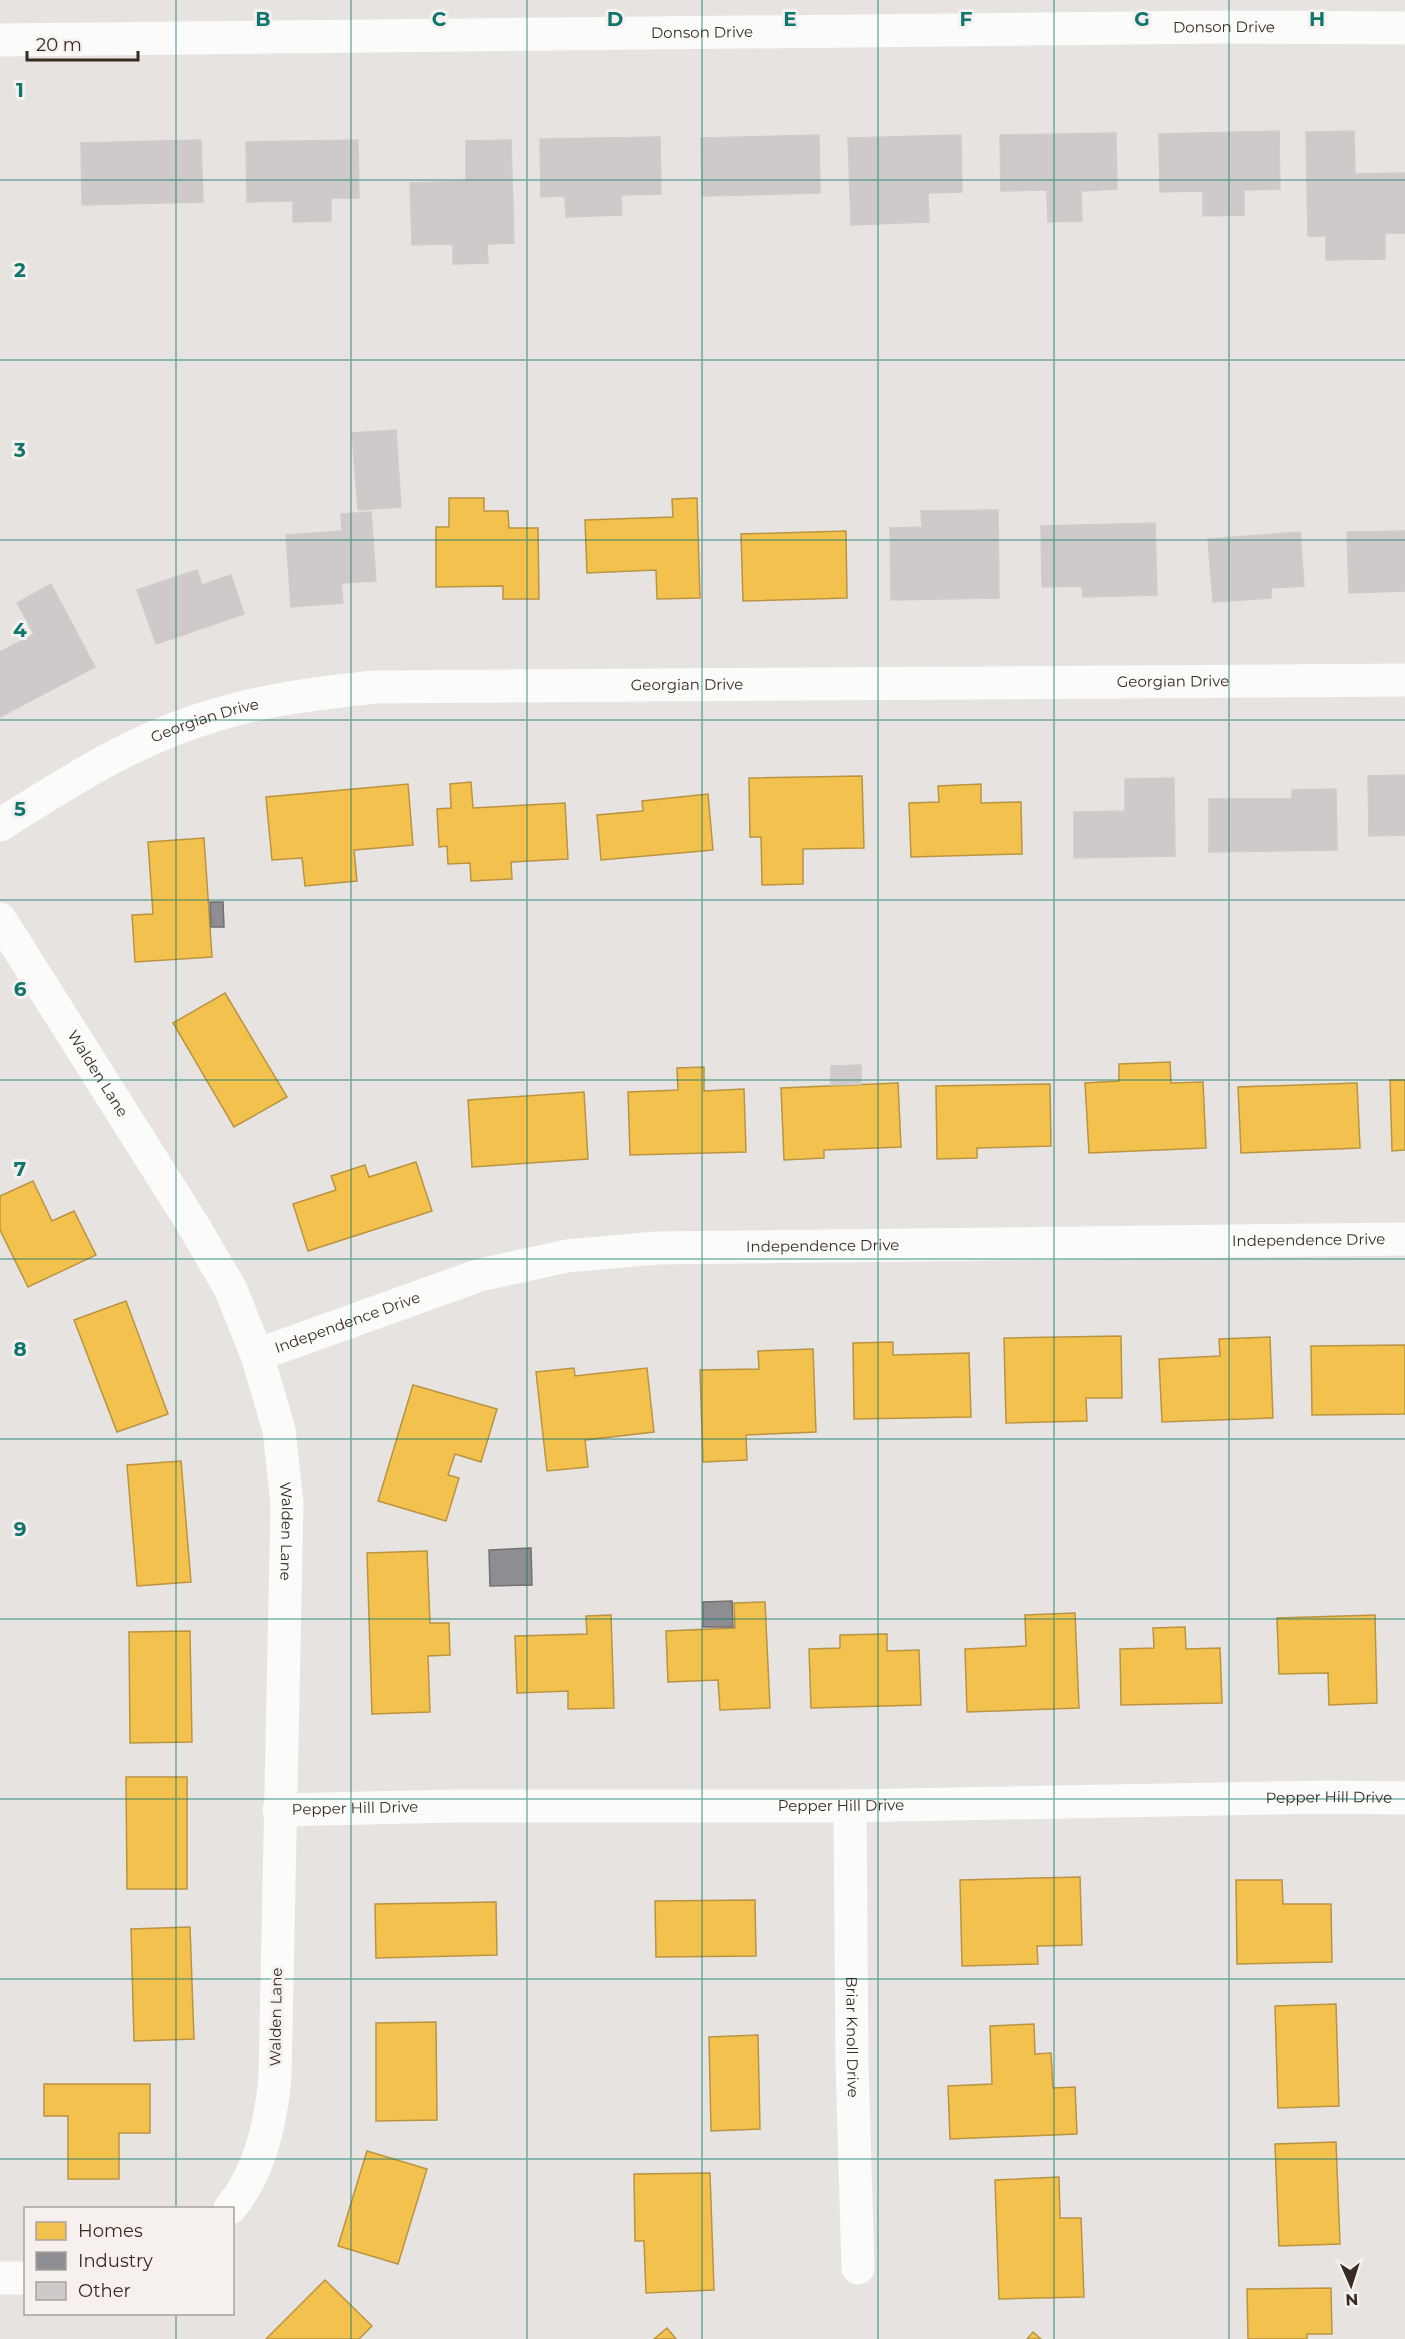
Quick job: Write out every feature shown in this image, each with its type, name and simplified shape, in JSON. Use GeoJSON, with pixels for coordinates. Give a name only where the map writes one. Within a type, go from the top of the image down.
{"type":"FeatureCollection","features":[{"type":"Feature","properties":{"kind":"street","name":"Donson Drive"},"geometry":{"type":"LineString","coordinates":[[0,40],[1197,27],[1405,28]]}},
{"type":"Feature","properties":{"kind":"street","name":"Georgian Drive"},"geometry":{"type":"LineString","coordinates":[[0,825],[77,777],[146,741],[215,715],[288,697],[374,687],[1405,680]]}},
{"type":"Feature","properties":{"kind":"street","name":"Walden Lane"},"geometry":{"type":"LineString","coordinates":[[0,920],[195,1228],[231,1290],[257,1354],[279,1430],[287,1503],[275,2077],[272,2109],[258,2159],[232,2207]]}},
{"type":"Feature","properties":{"kind":"street","name":"Independence Drive"},"geometry":{"type":"LineString","coordinates":[[257,1354],[480,1275],[567,1256],[656,1248],[1405,1239]]}},
{"type":"Feature","properties":{"kind":"street","name":"Pepper Hill Drive"},"geometry":{"type":"LineString","coordinates":[[279,1810],[455,1806],[850,1806],[1405,1798]]}},
{"type":"Feature","properties":{"kind":"street","name":"Briar Knoll Drive"},"geometry":{"type":"LineString","coordinates":[[850,1806],[852,2063],[858,2268]]}},
{"type":"Feature","properties":{"kind":"street"},"geometry":{"type":"LineString","coordinates":[[0,2278],[24,2278]]}},
{"type":"Feature","properties":{"kind":"building: Homes"},"geometry":{"type":"Polygon","coordinates":[[[449,498],[484,498],[484,511],[508,511],[509,528],[538,528],[539,599],[503,599],[503,586],[436,587],[436,527],[449,527],[449,498]]]}},
{"type":"Feature","properties":{"kind":"building: Homes"},"geometry":{"type":"Polygon","coordinates":[[[697,498],[700,598],[657,599],[656,570],[587,573],[585,520],[673,517],[672,499],[697,498]]]}},
{"type":"Feature","properties":{"kind":"building: Homes"},"geometry":{"type":"Polygon","coordinates":[[[846,531],[847,598],[743,601],[741,534],[846,531]]]}},
{"type":"Feature","properties":{"kind":"building: Homes"},"geometry":{"type":"Polygon","coordinates":[[[862,776],[864,848],[803,849],[803,884],[762,885],[761,837],[750,837],[749,778],[862,776]]]}},
{"type":"Feature","properties":{"kind":"building: Homes"},"geometry":{"type":"Polygon","coordinates":[[[471,782],[473,808],[565,803],[568,859],[511,862],[512,879],[471,881],[470,863],[448,864],[447,846],[439,847],[437,809],[451,808],[450,784],[471,782]]]}},
{"type":"Feature","properties":{"kind":"building: Homes"},"geometry":{"type":"Polygon","coordinates":[[[408,784],[413,845],[354,850],[357,881],[305,886],[302,858],[272,860],[266,797],[408,784]]]}},
{"type":"Feature","properties":{"kind":"building: Homes"},"geometry":{"type":"Polygon","coordinates":[[[981,784],[981,803],[1021,802],[1022,854],[911,857],[909,803],[939,802],[938,786],[981,784]]]}},
{"type":"Feature","properties":{"kind":"building: Homes"},"geometry":{"type":"Polygon","coordinates":[[[708,794],[713,850],[601,860],[597,815],[643,811],[642,801],[708,794]]]}},
{"type":"Feature","properties":{"kind":"building: Homes"},"geometry":{"type":"Polygon","coordinates":[[[204,838],[212,957],[135,962],[132,915],[153,914],[148,842],[204,838]]]}},
{"type":"Feature","properties":{"kind":"building: Homes"},"geometry":{"type":"Polygon","coordinates":[[[225,993],[287,1097],[234,1127],[173,1023],[225,993]]]}},
{"type":"Feature","properties":{"kind":"building: Homes"},"geometry":{"type":"Polygon","coordinates":[[[1170,1062],[1171,1083],[1203,1082],[1206,1148],[1089,1153],[1085,1083],[1119,1081],[1119,1064],[1170,1062]]]}},
{"type":"Feature","properties":{"kind":"building: Homes"},"geometry":{"type":"Polygon","coordinates":[[[704,1067],[704,1091],[744,1089],[746,1152],[630,1155],[628,1092],[678,1090],[677,1068],[704,1067]]]}},
{"type":"Feature","properties":{"kind":"building: Homes"},"geometry":{"type":"Polygon","coordinates":[[[1390,1080],[1405,1080],[1405,1150],[1392,1151],[1390,1080]]]}},
{"type":"Feature","properties":{"kind":"building: Homes"},"geometry":{"type":"Polygon","coordinates":[[[898,1083],[901,1147],[824,1150],[824,1158],[784,1160],[781,1088],[898,1083]]]}},
{"type":"Feature","properties":{"kind":"building: Homes"},"geometry":{"type":"Polygon","coordinates":[[[1357,1083],[1360,1148],[1241,1153],[1238,1087],[1357,1083]]]}},
{"type":"Feature","properties":{"kind":"building: Homes"},"geometry":{"type":"Polygon","coordinates":[[[1050,1084],[1051,1146],[977,1148],[977,1158],[937,1159],[936,1086],[1050,1084]]]}},
{"type":"Feature","properties":{"kind":"building: Homes"},"geometry":{"type":"Polygon","coordinates":[[[584,1092],[588,1159],[472,1167],[468,1100],[584,1092]]]}},
{"type":"Feature","properties":{"kind":"building: Homes"},"geometry":{"type":"Polygon","coordinates":[[[416,1162],[432,1211],[308,1251],[293,1204],[336,1190],[331,1176],[365,1165],[369,1177],[416,1162]]]}},
{"type":"Feature","properties":{"kind":"building: Homes"},"geometry":{"type":"Polygon","coordinates":[[[33,1181],[52,1221],[74,1211],[96,1255],[28,1287],[0,1230],[0,1196],[33,1181]]]}},
{"type":"Feature","properties":{"kind":"building: Homes"},"geometry":{"type":"Polygon","coordinates":[[[126,1301],[168,1414],[117,1432],[74,1320],[126,1301]]]}},
{"type":"Feature","properties":{"kind":"building: Homes"},"geometry":{"type":"Polygon","coordinates":[[[1121,1336],[1122,1398],[1086,1398],[1087,1421],[1006,1423],[1004,1338],[1121,1336]]]}},
{"type":"Feature","properties":{"kind":"building: Homes"},"geometry":{"type":"Polygon","coordinates":[[[1270,1337],[1273,1418],[1162,1422],[1159,1359],[1220,1356],[1219,1339],[1270,1337]]]}},
{"type":"Feature","properties":{"kind":"building: Homes"},"geometry":{"type":"Polygon","coordinates":[[[893,1342],[893,1355],[969,1353],[971,1417],[854,1419],[853,1343],[893,1342]]]}},
{"type":"Feature","properties":{"kind":"building: Homes"},"geometry":{"type":"Polygon","coordinates":[[[1405,1345],[1405,1414],[1312,1415],[1311,1346],[1405,1345]]]}},
{"type":"Feature","properties":{"kind":"building: Homes"},"geometry":{"type":"Polygon","coordinates":[[[813,1349],[816,1432],[746,1435],[747,1460],[703,1462],[700,1370],[759,1369],[758,1351],[813,1349]]]}},
{"type":"Feature","properties":{"kind":"building: Homes"},"geometry":{"type":"Polygon","coordinates":[[[574,1368],[575,1376],[647,1368],[654,1432],[585,1440],[588,1467],[547,1471],[536,1372],[574,1368]]]}},
{"type":"Feature","properties":{"kind":"building: Homes"},"geometry":{"type":"Polygon","coordinates":[[[413,1385],[497,1409],[481,1462],[455,1454],[448,1475],[459,1478],[446,1521],[378,1501],[413,1385]]]}},
{"type":"Feature","properties":{"kind":"building: Homes"},"geometry":{"type":"Polygon","coordinates":[[[181,1461],[191,1582],[137,1586],[127,1465],[181,1461]]]}},
{"type":"Feature","properties":{"kind":"building: Homes"},"geometry":{"type":"Polygon","coordinates":[[[427,1551],[430,1623],[449,1623],[450,1655],[428,1656],[430,1712],[372,1714],[367,1553],[427,1551]]]}},
{"type":"Feature","properties":{"kind":"building: Homes"},"geometry":{"type":"Polygon","coordinates":[[[765,1602],[770,1708],[720,1710],[718,1680],[668,1682],[666,1631],[735,1628],[734,1603],[765,1602]]]}},
{"type":"Feature","properties":{"kind":"building: Homes"},"geometry":{"type":"Polygon","coordinates":[[[1075,1613],[1079,1708],[967,1712],[965,1649],[1026,1646],[1025,1615],[1075,1613]]]}},
{"type":"Feature","properties":{"kind":"building: Homes"},"geometry":{"type":"Polygon","coordinates":[[[611,1615],[614,1708],[568,1709],[568,1691],[517,1693],[515,1636],[587,1634],[586,1616],[611,1615]]]}},
{"type":"Feature","properties":{"kind":"building: Homes"},"geometry":{"type":"Polygon","coordinates":[[[1375,1615],[1377,1703],[1329,1705],[1328,1673],[1279,1674],[1277,1618],[1375,1615]]]}},
{"type":"Feature","properties":{"kind":"building: Homes"},"geometry":{"type":"Polygon","coordinates":[[[1185,1627],[1186,1649],[1220,1648],[1222,1703],[1121,1705],[1120,1649],[1154,1648],[1153,1628],[1185,1627]]]}},
{"type":"Feature","properties":{"kind":"building: Homes"},"geometry":{"type":"Polygon","coordinates":[[[190,1631],[192,1742],[130,1743],[129,1632],[190,1631]]]}},
{"type":"Feature","properties":{"kind":"building: Homes"},"geometry":{"type":"Polygon","coordinates":[[[887,1634],[887,1651],[919,1650],[921,1705],[811,1708],[809,1649],[840,1648],[840,1635],[887,1634]]]}},
{"type":"Feature","properties":{"kind":"building: Homes"},"geometry":{"type":"Polygon","coordinates":[[[126,1777],[187,1777],[187,1889],[127,1889],[126,1777]]]}},
{"type":"Feature","properties":{"kind":"building: Homes"},"geometry":{"type":"Polygon","coordinates":[[[1080,1877],[1082,1945],[1037,1946],[1038,1964],[962,1966],[960,1880],[1080,1877]]]}},
{"type":"Feature","properties":{"kind":"building: Homes"},"geometry":{"type":"Polygon","coordinates":[[[1236,1880],[1282,1880],[1283,1904],[1331,1904],[1332,1962],[1237,1964],[1236,1880]]]}},
{"type":"Feature","properties":{"kind":"building: Homes"},"geometry":{"type":"Polygon","coordinates":[[[755,1900],[756,1956],[656,1957],[655,1901],[755,1900]]]}},
{"type":"Feature","properties":{"kind":"building: Homes"},"geometry":{"type":"Polygon","coordinates":[[[496,1902],[497,1955],[376,1958],[375,1904],[496,1902]]]}},
{"type":"Feature","properties":{"kind":"building: Homes"},"geometry":{"type":"Polygon","coordinates":[[[190,1927],[194,2039],[134,2041],[131,1929],[190,1927]]]}},
{"type":"Feature","properties":{"kind":"building: Homes"},"geometry":{"type":"Polygon","coordinates":[[[1336,2004],[1339,2106],[1278,2108],[1275,2006],[1336,2004]]]}},
{"type":"Feature","properties":{"kind":"building: Homes"},"geometry":{"type":"Polygon","coordinates":[[[436,2022],[437,2120],[376,2121],[376,2023],[436,2022]]]}},
{"type":"Feature","properties":{"kind":"building: Homes"},"geometry":{"type":"Polygon","coordinates":[[[1034,2024],[1035,2054],[1051,2053],[1053,2088],[1075,2087],[1077,2134],[950,2139],[948,2086],[992,2084],[990,2026],[1034,2024]]]}},
{"type":"Feature","properties":{"kind":"building: Homes"},"geometry":{"type":"Polygon","coordinates":[[[758,2035],[760,2129],[711,2131],[709,2037],[758,2035]]]}},
{"type":"Feature","properties":{"kind":"building: Homes"},"geometry":{"type":"Polygon","coordinates":[[[44,2084],[150,2084],[150,2133],[119,2133],[119,2179],[68,2179],[68,2116],[44,2116],[44,2084]]]}},
{"type":"Feature","properties":{"kind":"building: Homes"},"geometry":{"type":"Polygon","coordinates":[[[1336,2142],[1340,2244],[1279,2246],[1275,2144],[1336,2142]]]}},
{"type":"Feature","properties":{"kind":"building: Homes"},"geometry":{"type":"Polygon","coordinates":[[[367,2151],[427,2169],[398,2264],[338,2246],[367,2151]]]}},
{"type":"Feature","properties":{"kind":"building: Homes"},"geometry":{"type":"Polygon","coordinates":[[[710,2173],[714,2290],[646,2293],[644,2241],[635,2241],[634,2174],[710,2173]]]}},
{"type":"Feature","properties":{"kind":"building: Homes"},"geometry":{"type":"Polygon","coordinates":[[[1059,2177],[1060,2218],[1081,2218],[1084,2297],[999,2299],[995,2180],[1059,2177]]]}},
{"type":"Feature","properties":{"kind":"building: Homes"},"geometry":{"type":"Polygon","coordinates":[[[325,2280],[372,2326],[359,2339],[266,2339],[325,2280]]]}},
{"type":"Feature","properties":{"kind":"building: Homes"},"geometry":{"type":"Polygon","coordinates":[[[1331,2288],[1332,2334],[1307,2334],[1307,2339],[1248,2339],[1247,2289],[1331,2288]]]}},
{"type":"Feature","properties":{"kind":"building: Homes"},"geometry":{"type":"Polygon","coordinates":[[[667,2328],[676,2339],[654,2339],[667,2328]]]}},
{"type":"Feature","properties":{"kind":"building: Homes"},"geometry":{"type":"Polygon","coordinates":[[[1033,2332],[1041,2339],[1027,2339],[1033,2332]]]}},
{"type":"Feature","properties":{"kind":"building: Industry"},"geometry":{"type":"Polygon","coordinates":[[[210,902],[223,902],[224,927],[211,927],[210,902]]]}},
{"type":"Feature","properties":{"kind":"building: Industry"},"geometry":{"type":"Polygon","coordinates":[[[531,1548],[532,1585],[490,1586],[489,1550],[531,1548]]]}},
{"type":"Feature","properties":{"kind":"building: Industry"},"geometry":{"type":"Polygon","coordinates":[[[732,1601],[733,1627],[703,1627],[703,1602],[732,1601]]]}},
{"type":"Feature","properties":{"kind":"building: Other"},"geometry":{"type":"Polygon","coordinates":[[[1279,131],[1280,189],[1244,190],[1244,215],[1203,216],[1203,191],[1160,192],[1159,134],[1279,131]]]}},
{"type":"Feature","properties":{"kind":"building: Other"},"geometry":{"type":"Polygon","coordinates":[[[1354,131],[1355,174],[1405,173],[1405,233],[1385,233],[1385,259],[1326,260],[1326,236],[1308,236],[1306,132],[1354,131]]]}},
{"type":"Feature","properties":{"kind":"building: Other"},"geometry":{"type":"Polygon","coordinates":[[[1116,133],[1117,189],[1081,191],[1082,221],[1048,222],[1047,190],[1001,191],[1000,135],[1116,133]]]}},
{"type":"Feature","properties":{"kind":"building: Other"},"geometry":{"type":"Polygon","coordinates":[[[819,135],[820,193],[702,196],[701,138],[819,135]]]}},
{"type":"Feature","properties":{"kind":"building: Other"},"geometry":{"type":"Polygon","coordinates":[[[961,135],[962,192],[928,193],[929,222],[851,225],[848,138],[961,135]]]}},
{"type":"Feature","properties":{"kind":"building: Other"},"geometry":{"type":"Polygon","coordinates":[[[660,137],[661,194],[621,195],[622,215],[566,217],[565,196],[541,197],[540,139],[660,137]]]}},
{"type":"Feature","properties":{"kind":"building: Other"},"geometry":{"type":"Polygon","coordinates":[[[201,140],[203,202],[82,205],[81,143],[201,140]]]}},
{"type":"Feature","properties":{"kind":"building: Other"},"geometry":{"type":"Polygon","coordinates":[[[358,140],[359,198],[331,198],[331,221],[293,222],[293,201],[247,202],[246,142],[358,140]]]}},
{"type":"Feature","properties":{"kind":"building: Other"},"geometry":{"type":"Polygon","coordinates":[[[511,140],[514,243],[487,244],[488,263],[453,264],[453,244],[412,245],[410,183],[466,181],[466,141],[511,140]]]}},
{"type":"Feature","properties":{"kind":"building: Other"},"geometry":{"type":"Polygon","coordinates":[[[396,430],[401,507],[358,510],[352,433],[396,430]]]}},
{"type":"Feature","properties":{"kind":"building: Other"},"geometry":{"type":"Polygon","coordinates":[[[998,510],[999,598],[891,600],[890,528],[922,527],[921,511],[998,510]]]}},
{"type":"Feature","properties":{"kind":"building: Other"},"geometry":{"type":"Polygon","coordinates":[[[371,512],[376,581],[341,583],[343,603],[291,607],[286,535],[342,531],[341,514],[371,512]]]}},
{"type":"Feature","properties":{"kind":"building: Other"},"geometry":{"type":"Polygon","coordinates":[[[1155,523],[1157,595],[1083,597],[1082,586],[1042,587],[1041,526],[1155,523]]]}},
{"type":"Feature","properties":{"kind":"building: Other"},"geometry":{"type":"Polygon","coordinates":[[[1405,531],[1405,591],[1349,593],[1347,532],[1405,531]]]}},
{"type":"Feature","properties":{"kind":"building: Other"},"geometry":{"type":"Polygon","coordinates":[[[1300,532],[1304,586],[1271,588],[1271,598],[1213,602],[1208,539],[1300,532]]]}},
{"type":"Feature","properties":{"kind":"building: Other"},"geometry":{"type":"Polygon","coordinates":[[[197,570],[202,585],[231,575],[244,614],[156,644],[137,590],[197,570]]]}},
{"type":"Feature","properties":{"kind":"building: Other"},"geometry":{"type":"Polygon","coordinates":[[[51,584],[95,667],[0,717],[0,652],[34,634],[17,603],[51,584]]]}},
{"type":"Feature","properties":{"kind":"building: Other"},"geometry":{"type":"Polygon","coordinates":[[[1405,775],[1405,835],[1369,836],[1368,776],[1405,775]]]}},
{"type":"Feature","properties":{"kind":"building: Other"},"geometry":{"type":"Polygon","coordinates":[[[1174,778],[1175,856],[1074,858],[1074,812],[1125,811],[1125,779],[1174,778]]]}},
{"type":"Feature","properties":{"kind":"building: Other"},"geometry":{"type":"Polygon","coordinates":[[[1336,789],[1337,850],[1209,852],[1209,799],[1292,799],[1292,790],[1336,789]]]}},
{"type":"Feature","properties":{"kind":"building: Other"},"geometry":{"type":"Polygon","coordinates":[[[861,1065],[861,1084],[831,1085],[831,1066],[861,1065]]]}}]}
